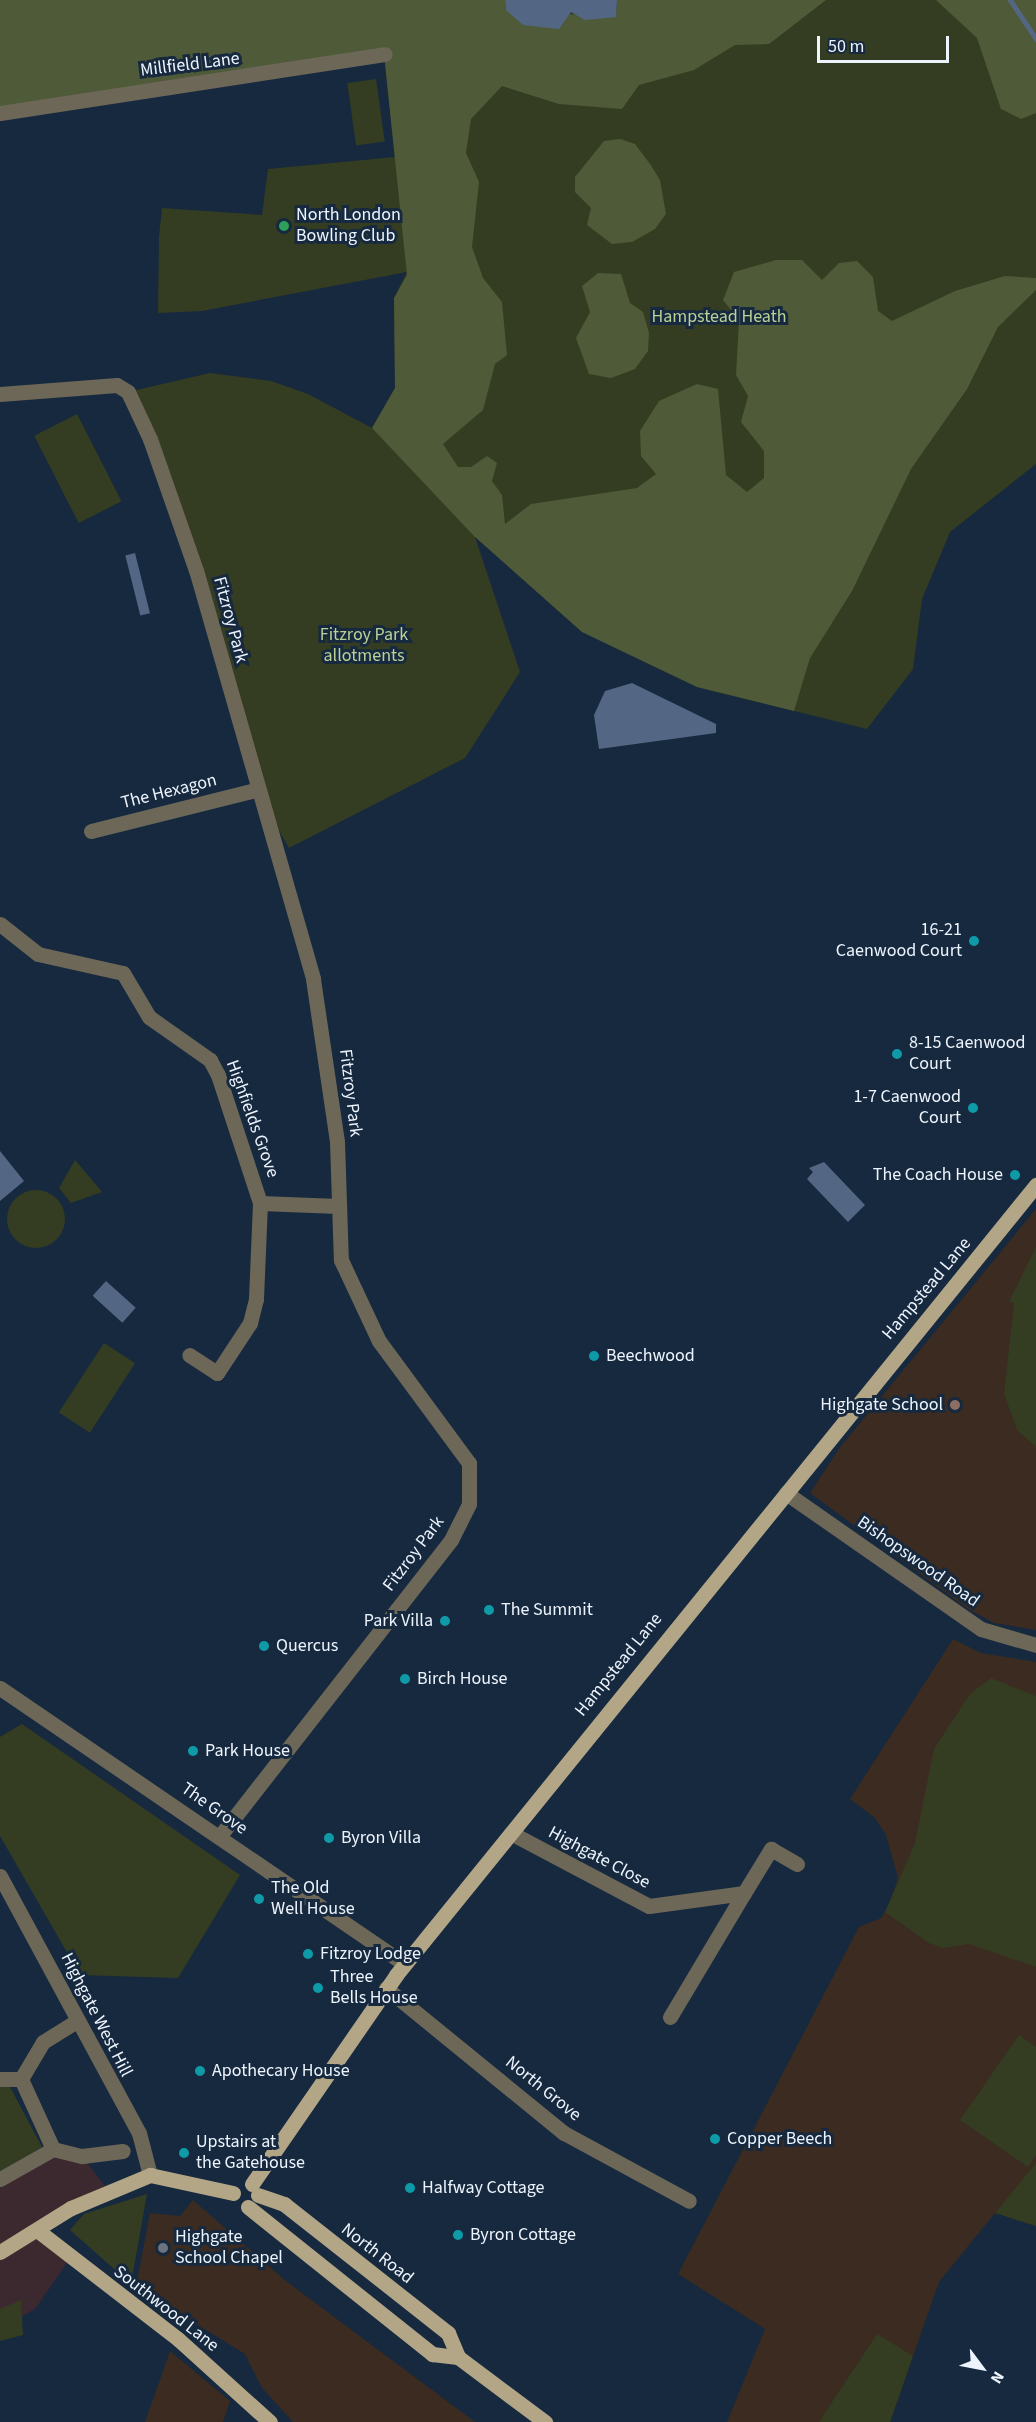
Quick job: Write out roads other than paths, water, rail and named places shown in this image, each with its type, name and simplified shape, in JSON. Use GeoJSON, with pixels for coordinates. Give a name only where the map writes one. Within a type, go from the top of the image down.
{"type":"FeatureCollection","features":[{"type":"Feature","properties":{"kind":"main road","name":"Hampstead Lane"},"geometry":{"type":"LineString","coordinates":[[253,2195],[386,1988],[404,1964],[1036,1185]]}},
{"type":"Feature","properties":{"kind":"main road"},"geometry":{"type":"LineString","coordinates":[[0,2252],[108,2190],[150,2175],[233,2193],[241,2184],[253,2195]]}},
{"type":"Feature","properties":{"kind":"main road","name":"North Road"},"geometry":{"type":"LineString","coordinates":[[253,2195],[284,2204],[448,2333],[458,2357]]}},
{"type":"Feature","properties":{"kind":"main road","name":"North Road"},"geometry":{"type":"LineString","coordinates":[[253,2195],[432,2354],[458,2357],[545,2422]]}},
{"type":"Feature","properties":{"kind":"main road","name":"Southwood Lane"},"geometry":{"type":"LineString","coordinates":[[37,2230],[178,2339],[270,2422]]}},
{"type":"Feature","properties":{"kind":"street","name":"Millfield Lane"},"geometry":{"type":"LineString","coordinates":[[0,113],[384,54]]}},
{"type":"Feature","properties":{"kind":"street","name":"Fitzroy Park"},"geometry":{"type":"LineString","coordinates":[[0,394],[97,385],[117,385],[128,392],[196,570],[256,790],[313,979],[337,1142],[340,1260],[356,1298],[380,1341],[469,1463],[469,1504],[451,1540],[220,1836]]}},
{"type":"Feature","properties":{"kind":"street","name":"The Hexagon"},"geometry":{"type":"LineString","coordinates":[[91,831],[256,790]]}},
{"type":"Feature","properties":{"kind":"street","name":"Highfields Grove"},"geometry":{"type":"LineString","coordinates":[[0,924],[38,954],[123,973],[149,1017],[210,1060],[260,1203],[250,1323],[216,1373],[189,1355]]}},
{"type":"Feature","properties":{"kind":"street"},"geometry":{"type":"LineString","coordinates":[[260,1203],[338,1206]]}},
{"type":"Feature","properties":{"kind":"street","name":"Bishopswood Road"},"geometry":{"type":"LineString","coordinates":[[786,1493],[981,1629],[1036,1645]]}},
{"type":"Feature","properties":{"kind":"street","name":"The Grove"},"geometry":{"type":"LineString","coordinates":[[0,1688],[220,1836],[404,1964]]}},
{"type":"Feature","properties":{"kind":"street","name":"Highgate Close"},"geometry":{"type":"LineString","coordinates":[[511,1833],[649,1906],[744,1893]]}},
{"type":"Feature","properties":{"kind":"street"},"geometry":{"type":"LineString","coordinates":[[670,2017],[771,1849],[797,1864]]}},
{"type":"Feature","properties":{"kind":"street","name":"Highgate West Hill"},"geometry":{"type":"LineString","coordinates":[[0,1876],[76,2021],[139,2133],[150,2175]]}},
{"type":"Feature","properties":{"kind":"street","name":"North Grove"},"geometry":{"type":"LineString","coordinates":[[386,1988],[564,2133],[689,2201]]}},
{"type":"Feature","properties":{"kind":"street"},"geometry":{"type":"LineString","coordinates":[[21,2079],[43,2042],[76,2021]]}},
{"type":"Feature","properties":{"kind":"street"},"geometry":{"type":"LineString","coordinates":[[0,2079],[21,2079]]}},
{"type":"Feature","properties":{"kind":"street"},"geometry":{"type":"LineString","coordinates":[[21,2079],[53,2150]]}},
{"type":"Feature","properties":{"kind":"street"},"geometry":{"type":"LineString","coordinates":[[0,2179],[53,2150],[82,2156],[123,2151]]}},
{"type":"Feature","properties":{"kind":"water"},"geometry":{"type":"Polygon","coordinates":[[[505,0],[617,0],[616,17],[585,20],[571,12],[559,29],[523,25],[506,10],[505,0]]]}},
{"type":"Feature","properties":{"kind":"water"},"geometry":{"type":"Polygon","coordinates":[[[135,553],[150,613],[140,616],[125,555],[135,553]]]}},
{"type":"Feature","properties":{"kind":"water"},"geometry":{"type":"Polygon","coordinates":[[[632,683],[716,724],[716,733],[599,749],[594,715],[605,691],[632,683]]]}},
{"type":"Feature","properties":{"kind":"water"},"geometry":{"type":"Polygon","coordinates":[[[0,1151],[24,1181],[0,1201],[0,1151]]]}},
{"type":"Feature","properties":{"kind":"water"},"geometry":{"type":"Polygon","coordinates":[[[824,1162],[865,1205],[848,1222],[807,1179],[813,1172],[809,1168],[824,1162]]]}},
{"type":"Feature","properties":{"kind":"water"},"geometry":{"type":"Polygon","coordinates":[[[106,1281],[136,1308],[122,1323],[93,1296],[106,1281]]]}},
{"type":"Feature","properties":{"kind":"waterway"},"geometry":{"type":"LineString","coordinates":[[1010,0],[1036,39]]}},
{"type":"Feature","properties":{"kind":"place","name":"North London Bowling Club"},"geometry":{"type":"Point","coordinates":[284,226]}},
{"type":"Feature","properties":{"kind":"place","name":"16-21 Caenwood Court"},"geometry":{"type":"Point","coordinates":[974,941]}},
{"type":"Feature","properties":{"kind":"place","name":"8-15 Caenwood Court"},"geometry":{"type":"Point","coordinates":[897,1054]}},
{"type":"Feature","properties":{"kind":"place","name":"1-7 Caenwood Court"},"geometry":{"type":"Point","coordinates":[973,1108]}},
{"type":"Feature","properties":{"kind":"place","name":"The Coach House"},"geometry":{"type":"Point","coordinates":[1015,1175]}},
{"type":"Feature","properties":{"kind":"place","name":"Beechwood"},"geometry":{"type":"Point","coordinates":[594,1356]}},
{"type":"Feature","properties":{"kind":"place","name":"Highgate School"},"geometry":{"type":"Point","coordinates":[955,1405]}},
{"type":"Feature","properties":{"kind":"place","name":"The Summit"},"geometry":{"type":"Point","coordinates":[489,1610]}},
{"type":"Feature","properties":{"kind":"place","name":"Park Villa"},"geometry":{"type":"Point","coordinates":[445,1621]}},
{"type":"Feature","properties":{"kind":"place","name":"Quercus"},"geometry":{"type":"Point","coordinates":[264,1646]}},
{"type":"Feature","properties":{"kind":"place","name":"Birch House"},"geometry":{"type":"Point","coordinates":[405,1679]}},
{"type":"Feature","properties":{"kind":"place","name":"Park House"},"geometry":{"type":"Point","coordinates":[193,1751]}},
{"type":"Feature","properties":{"kind":"place","name":"Byron Villa"},"geometry":{"type":"Point","coordinates":[329,1838]}},
{"type":"Feature","properties":{"kind":"place","name":"The Old Well House"},"geometry":{"type":"Point","coordinates":[259,1899]}},
{"type":"Feature","properties":{"kind":"place","name":"Fitzroy Lodge"},"geometry":{"type":"Point","coordinates":[308,1954]}},
{"type":"Feature","properties":{"kind":"place","name":"Three Bells House"},"geometry":{"type":"Point","coordinates":[318,1988]}},
{"type":"Feature","properties":{"kind":"place","name":"Apothecary House"},"geometry":{"type":"Point","coordinates":[200,2071]}},
{"type":"Feature","properties":{"kind":"place","name":"Copper Beech"},"geometry":{"type":"Point","coordinates":[715,2139]}},
{"type":"Feature","properties":{"kind":"place","name":"Upstairs at the Gatehouse"},"geometry":{"type":"Point","coordinates":[184,2153]}},
{"type":"Feature","properties":{"kind":"place","name":"Halfway Cottage"},"geometry":{"type":"Point","coordinates":[410,2188]}},
{"type":"Feature","properties":{"kind":"place","name":"Byron Cottage"},"geometry":{"type":"Point","coordinates":[458,2235]}},
{"type":"Feature","properties":{"kind":"place","name":"Highgate School Chapel"},"geometry":{"type":"Point","coordinates":[163,2248]}},
{"type":"Feature","properties":{"kind":"park label","name":"Hampstead Heath"},"geometry":{"type":"Point","coordinates":[719,317]}},
{"type":"Feature","properties":{"kind":"park label","name":"Fitzroy Park allotments"},"geometry":{"type":"Point","coordinates":[364,646]}}]}
